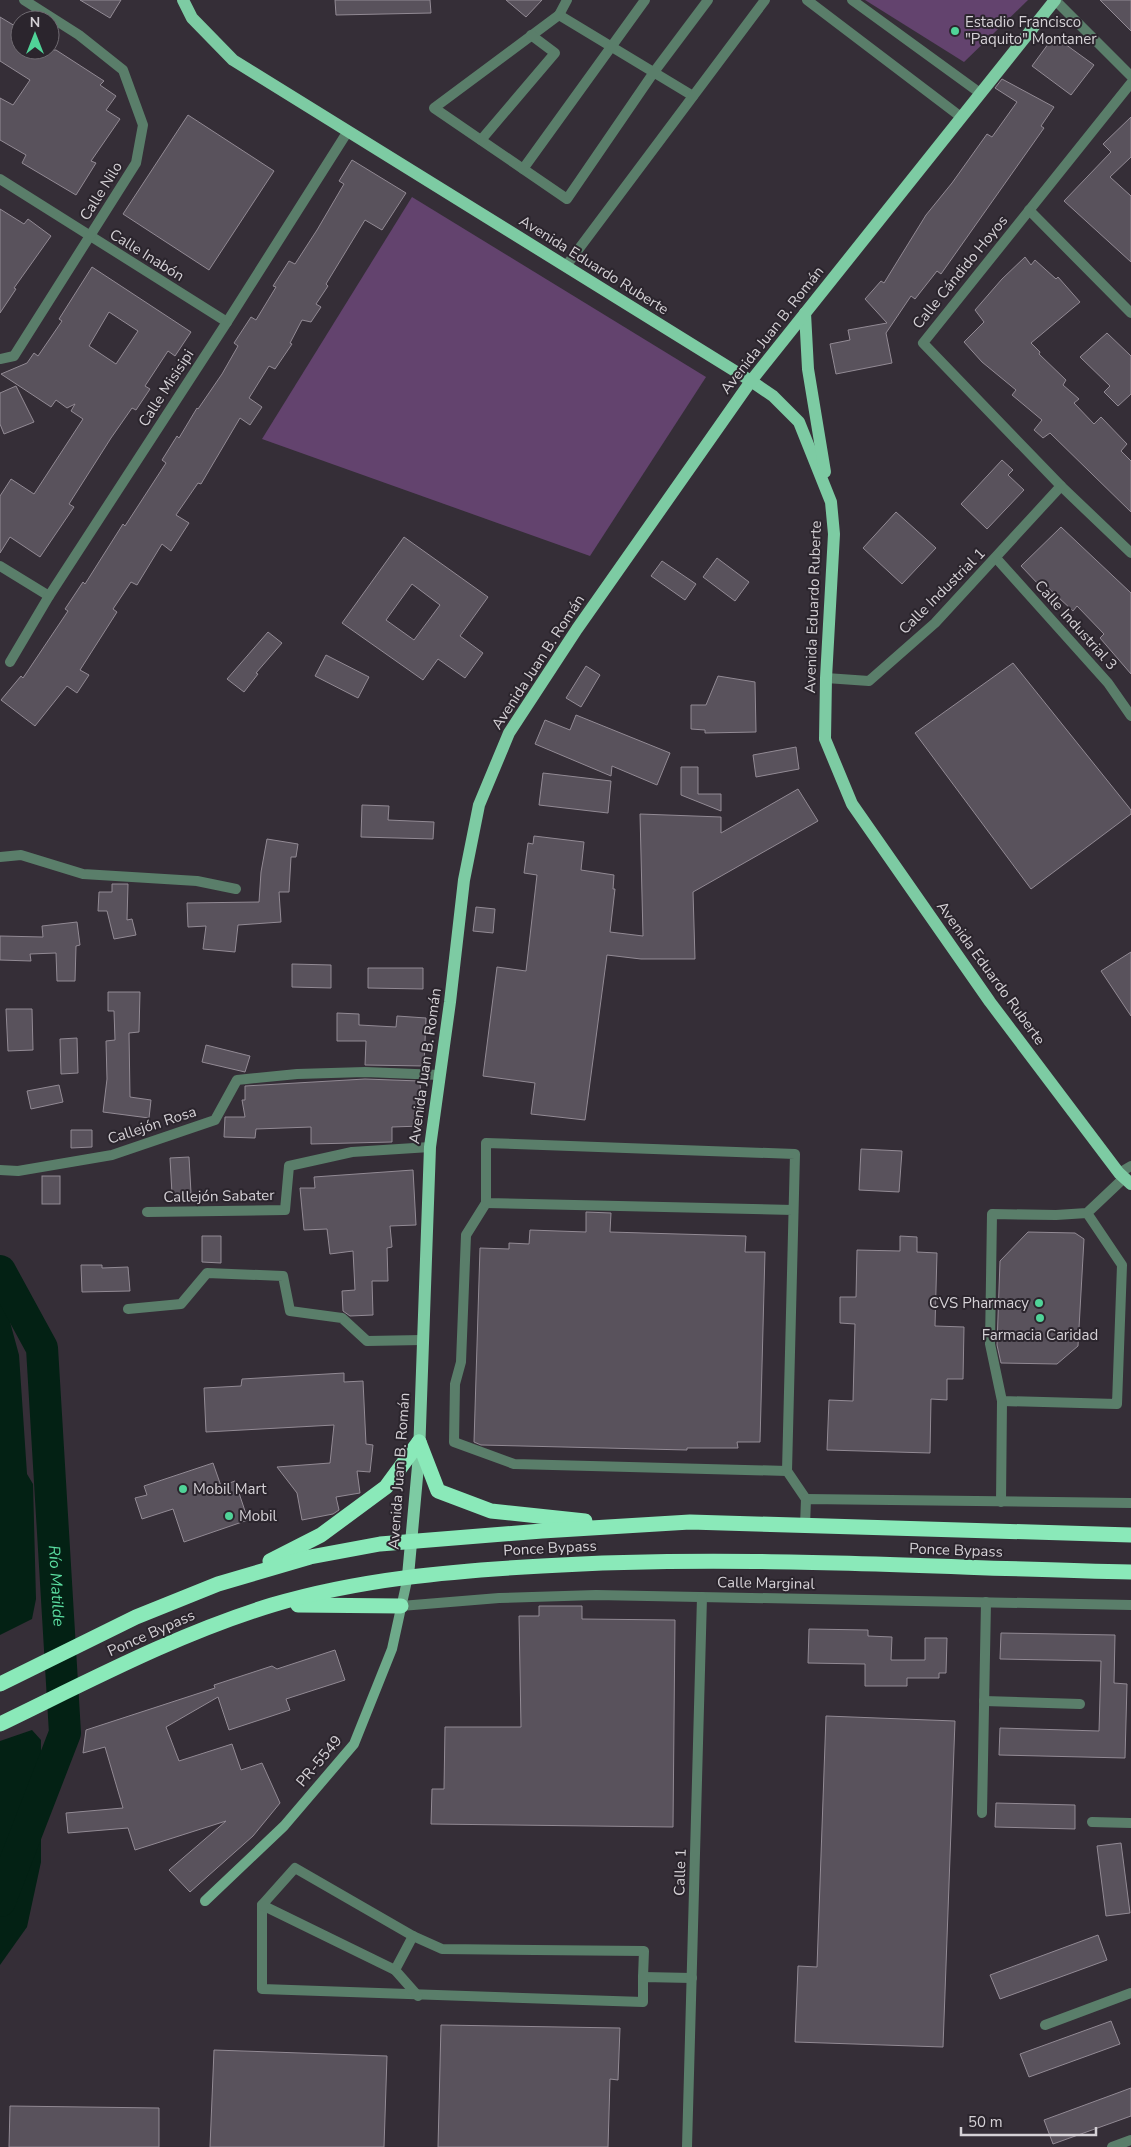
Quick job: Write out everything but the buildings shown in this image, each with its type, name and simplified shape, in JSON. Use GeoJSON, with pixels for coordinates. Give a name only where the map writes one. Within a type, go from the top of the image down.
{"type":"FeatureCollection","features":[{"type":"Feature","properties":{"kind":"highway"},"geometry":{"type":"LineString","coordinates":[[419,1442],[438,1491],[491,1511],[631,1525]]}},
{"type":"Feature","properties":{"kind":"highway"},"geometry":{"type":"LineString","coordinates":[[240,1577],[321,1535],[386,1486],[419,1442]]}},
{"type":"Feature","properties":{"kind":"highway","name":"Ponce Bypass"},"geometry":{"type":"LineString","coordinates":[[0,1684],[146,1613],[240,1577],[347,1549],[412,1540],[690,1522],[1131,1534]]}},
{"type":"Feature","properties":{"kind":"highway","name":"Ponce Bypass"},"geometry":{"type":"LineString","coordinates":[[0,1724],[116,1668],[208,1627],[274,1605],[348,1587],[408,1576],[593,1563],[683,1560],[1131,1572]]}},
{"type":"Feature","properties":{"kind":"highway"},"geometry":{"type":"LineString","coordinates":[[274,1605],[401,1606]]}},
{"type":"Feature","properties":{"kind":"main road","name":"Avenida Eduardo Ruberte"},"geometry":{"type":"LineString","coordinates":[[183,0],[192,18],[233,60],[751,381],[773,396],[799,422],[831,502],[834,544],[826,678],[826,739],[852,804],[990,1002],[1125,1178]]}},
{"type":"Feature","properties":{"kind":"main road","name":"Avenida Juan B. Román"},"geometry":{"type":"LineString","coordinates":[[408,1576],[419,1442],[430,1147],[464,880],[479,804],[509,733],[577,629],[751,381],[1055,0]]}},
{"type":"Feature","properties":{"kind":"main road"},"geometry":{"type":"LineString","coordinates":[[805,313],[808,369],[831,502]]}},
{"type":"Feature","properties":{"kind":"street","name":"Calle Nilo"},"geometry":{"type":"LineString","coordinates":[[0,360],[14,356],[136,163],[143,125],[123,70],[79,35],[24,0]]}},
{"type":"Feature","properties":{"kind":"street"},"geometry":{"type":"LineString","coordinates":[[567,0],[559,15],[434,108],[567,199],[654,72],[708,0]]}},
{"type":"Feature","properties":{"kind":"street"},"geometry":{"type":"LineString","coordinates":[[523,168],[645,0]]}},
{"type":"Feature","properties":{"kind":"street"},"geometry":{"type":"LineString","coordinates":[[566,266],[765,0]]}},
{"type":"Feature","properties":{"kind":"street"},"geometry":{"type":"LineString","coordinates":[[807,0],[961,117]]}},
{"type":"Feature","properties":{"kind":"street"},"geometry":{"type":"LineString","coordinates":[[852,0],[980,93]]}},
{"type":"Feature","properties":{"kind":"street"},"geometry":{"type":"LineString","coordinates":[[1055,0],[1131,76]]}},
{"type":"Feature","properties":{"kind":"street"},"geometry":{"type":"LineString","coordinates":[[559,15],[694,96]]}},
{"type":"Feature","properties":{"kind":"street"},"geometry":{"type":"LineString","coordinates":[[481,140],[556,53],[531,35]]}},
{"type":"Feature","properties":{"kind":"street","name":"Calle Cándido Hoyos"},"geometry":{"type":"LineString","coordinates":[[1131,83],[923,343],[1062,486],[1131,553]]}},
{"type":"Feature","properties":{"kind":"street","name":"Calle Misisipi"},"geometry":{"type":"LineString","coordinates":[[10,662],[49,596],[227,322],[348,131]]}},
{"type":"Feature","properties":{"kind":"street","name":"Calle Inabón"},"geometry":{"type":"LineString","coordinates":[[0,179],[227,322]]}},
{"type":"Feature","properties":{"kind":"street"},"geometry":{"type":"LineString","coordinates":[[1029,210],[1131,314]]}},
{"type":"Feature","properties":{"kind":"street","name":"Calle Industrial 1"},"geometry":{"type":"LineString","coordinates":[[826,678],[869,681],[935,622],[1062,486]]}},
{"type":"Feature","properties":{"kind":"street","name":"Calle Industrial 3"},"geometry":{"type":"LineString","coordinates":[[996,558],[1108,683],[1131,716]]}},
{"type":"Feature","properties":{"kind":"street"},"geometry":{"type":"LineString","coordinates":[[0,566],[49,596]]}},
{"type":"Feature","properties":{"kind":"street"},"geometry":{"type":"LineString","coordinates":[[0,857],[21,855],[83,874],[197,880],[236,889]]}},
{"type":"Feature","properties":{"kind":"street","name":"Callejón Rosa"},"geometry":{"type":"LineString","coordinates":[[0,1170],[18,1171],[112,1155],[215,1120],[237,1080],[297,1074],[355,1072],[440,1075]]}},
{"type":"Feature","properties":{"kind":"street"},"geometry":{"type":"LineString","coordinates":[[786,1471],[514,1464],[454,1442],[455,1384],[461,1362],[466,1236],[486,1204],[486,1143],[794,1154],[786,1471],[806,1499],[806,1526]]}},
{"type":"Feature","properties":{"kind":"street","name":"Callejón Sabater"},"geometry":{"type":"LineString","coordinates":[[147,1212],[285,1210],[288,1166],[352,1152],[430,1147]]}},
{"type":"Feature","properties":{"kind":"street"},"geometry":{"type":"LineString","coordinates":[[1001,1502],[1002,1401],[990,1344],[992,1214],[1087,1213],[1125,1178],[1131,1166]]}},
{"type":"Feature","properties":{"kind":"street"},"geometry":{"type":"LineString","coordinates":[[486,1204],[793,1210]]}},
{"type":"Feature","properties":{"kind":"street"},"geometry":{"type":"LineString","coordinates":[[1002,1401],[1117,1404],[1122,1265],[1087,1213]]}},
{"type":"Feature","properties":{"kind":"street"},"geometry":{"type":"LineString","coordinates":[[128,1309],[181,1304],[207,1274],[283,1276],[290,1311],[342,1318],[367,1341],[422,1340]]}},
{"type":"Feature","properties":{"kind":"street"},"geometry":{"type":"LineString","coordinates":[[806,1499],[1131,1503]]}},
{"type":"Feature","properties":{"kind":"street","name":"PR-5549"},"geometry":{"type":"LineString","coordinates":[[205,1901],[284,1826],[354,1744],[392,1649],[408,1576]]}},
{"type":"Feature","properties":{"kind":"street","name":"Calle Marginal"},"geometry":{"type":"LineString","coordinates":[[401,1606],[499,1598],[596,1596],[1131,1606]]}},
{"type":"Feature","properties":{"kind":"street","name":"Calle 1"},"geometry":{"type":"LineString","coordinates":[[687,2147],[702,1597]]}},
{"type":"Feature","properties":{"kind":"street"},"geometry":{"type":"LineString","coordinates":[[982,1813],[986,1602]]}},
{"type":"Feature","properties":{"kind":"street"},"geometry":{"type":"LineString","coordinates":[[984,1701],[1080,1704]]}},
{"type":"Feature","properties":{"kind":"street"},"geometry":{"type":"LineString","coordinates":[[1092,1822],[1131,1823]]}},
{"type":"Feature","properties":{"kind":"street"},"geometry":{"type":"LineString","coordinates":[[295,1868],[413,1936],[442,1949],[644,1951],[643,2002],[418,1996],[262,1989],[262,1905],[295,1868]]}},
{"type":"Feature","properties":{"kind":"street"},"geometry":{"type":"LineString","coordinates":[[262,1905],[394,1970],[418,1996]]}},
{"type":"Feature","properties":{"kind":"street"},"geometry":{"type":"LineString","coordinates":[[394,1970],[413,1936]]}},
{"type":"Feature","properties":{"kind":"street"},"geometry":{"type":"LineString","coordinates":[[643,1977],[692,1978]]}},
{"type":"Feature","properties":{"kind":"street"},"geometry":{"type":"LineString","coordinates":[[1045,2025],[1131,1993]]}},
{"type":"Feature","properties":{"kind":"street"},"geometry":{"type":"LineString","coordinates":[[1112,2147],[1131,2140]]}},
{"type":"Feature","properties":{"kind":"shaded area","name":"Estadio Francisco \"Paquito\" Montaner"},"geometry":{"type":"Polygon","coordinates":[[[865,0],[1028,0],[964,62],[865,0]]]}},
{"type":"Feature","properties":{"kind":"shaded area"},"geometry":{"type":"Polygon","coordinates":[[[412,197],[706,377],[590,556],[262,439],[412,197]]]}},
{"type":"Feature","properties":{"kind":"shaded area"},"geometry":{"type":"Polygon","coordinates":[[[0,1285],[19,1355],[27,1474],[33,1484],[36,1599],[32,1619],[0,1635],[0,1285]]]}},
{"type":"Feature","properties":{"kind":"shaded area"},"geometry":{"type":"Polygon","coordinates":[[[32,1730],[41,1740],[41,1862],[27,1927],[0,1965],[0,1741],[32,1730]]]}},
{"type":"Feature","properties":{"kind":"waterway","name":"Río Matilde"},"geometry":{"type":"LineString","coordinates":[[0,1271],[42,1348],[65,1733],[0,1901]]}},
{"type":"Feature","properties":{"kind":"place","name":"Estadio Francisco \"Paquito\" Montaner"},"geometry":{"type":"Point","coordinates":[955,31]}},
{"type":"Feature","properties":{"kind":"place","name":"CVS Pharmacy"},"geometry":{"type":"Point","coordinates":[1039,1303]}},
{"type":"Feature","properties":{"kind":"place","name":"Farmacia Caridad"},"geometry":{"type":"Point","coordinates":[1040,1318]}},
{"type":"Feature","properties":{"kind":"place","name":"Mobil Mart"},"geometry":{"type":"Point","coordinates":[183,1489]}},
{"type":"Feature","properties":{"kind":"place","name":"Mobil"},"geometry":{"type":"Point","coordinates":[229,1516]}}]}
